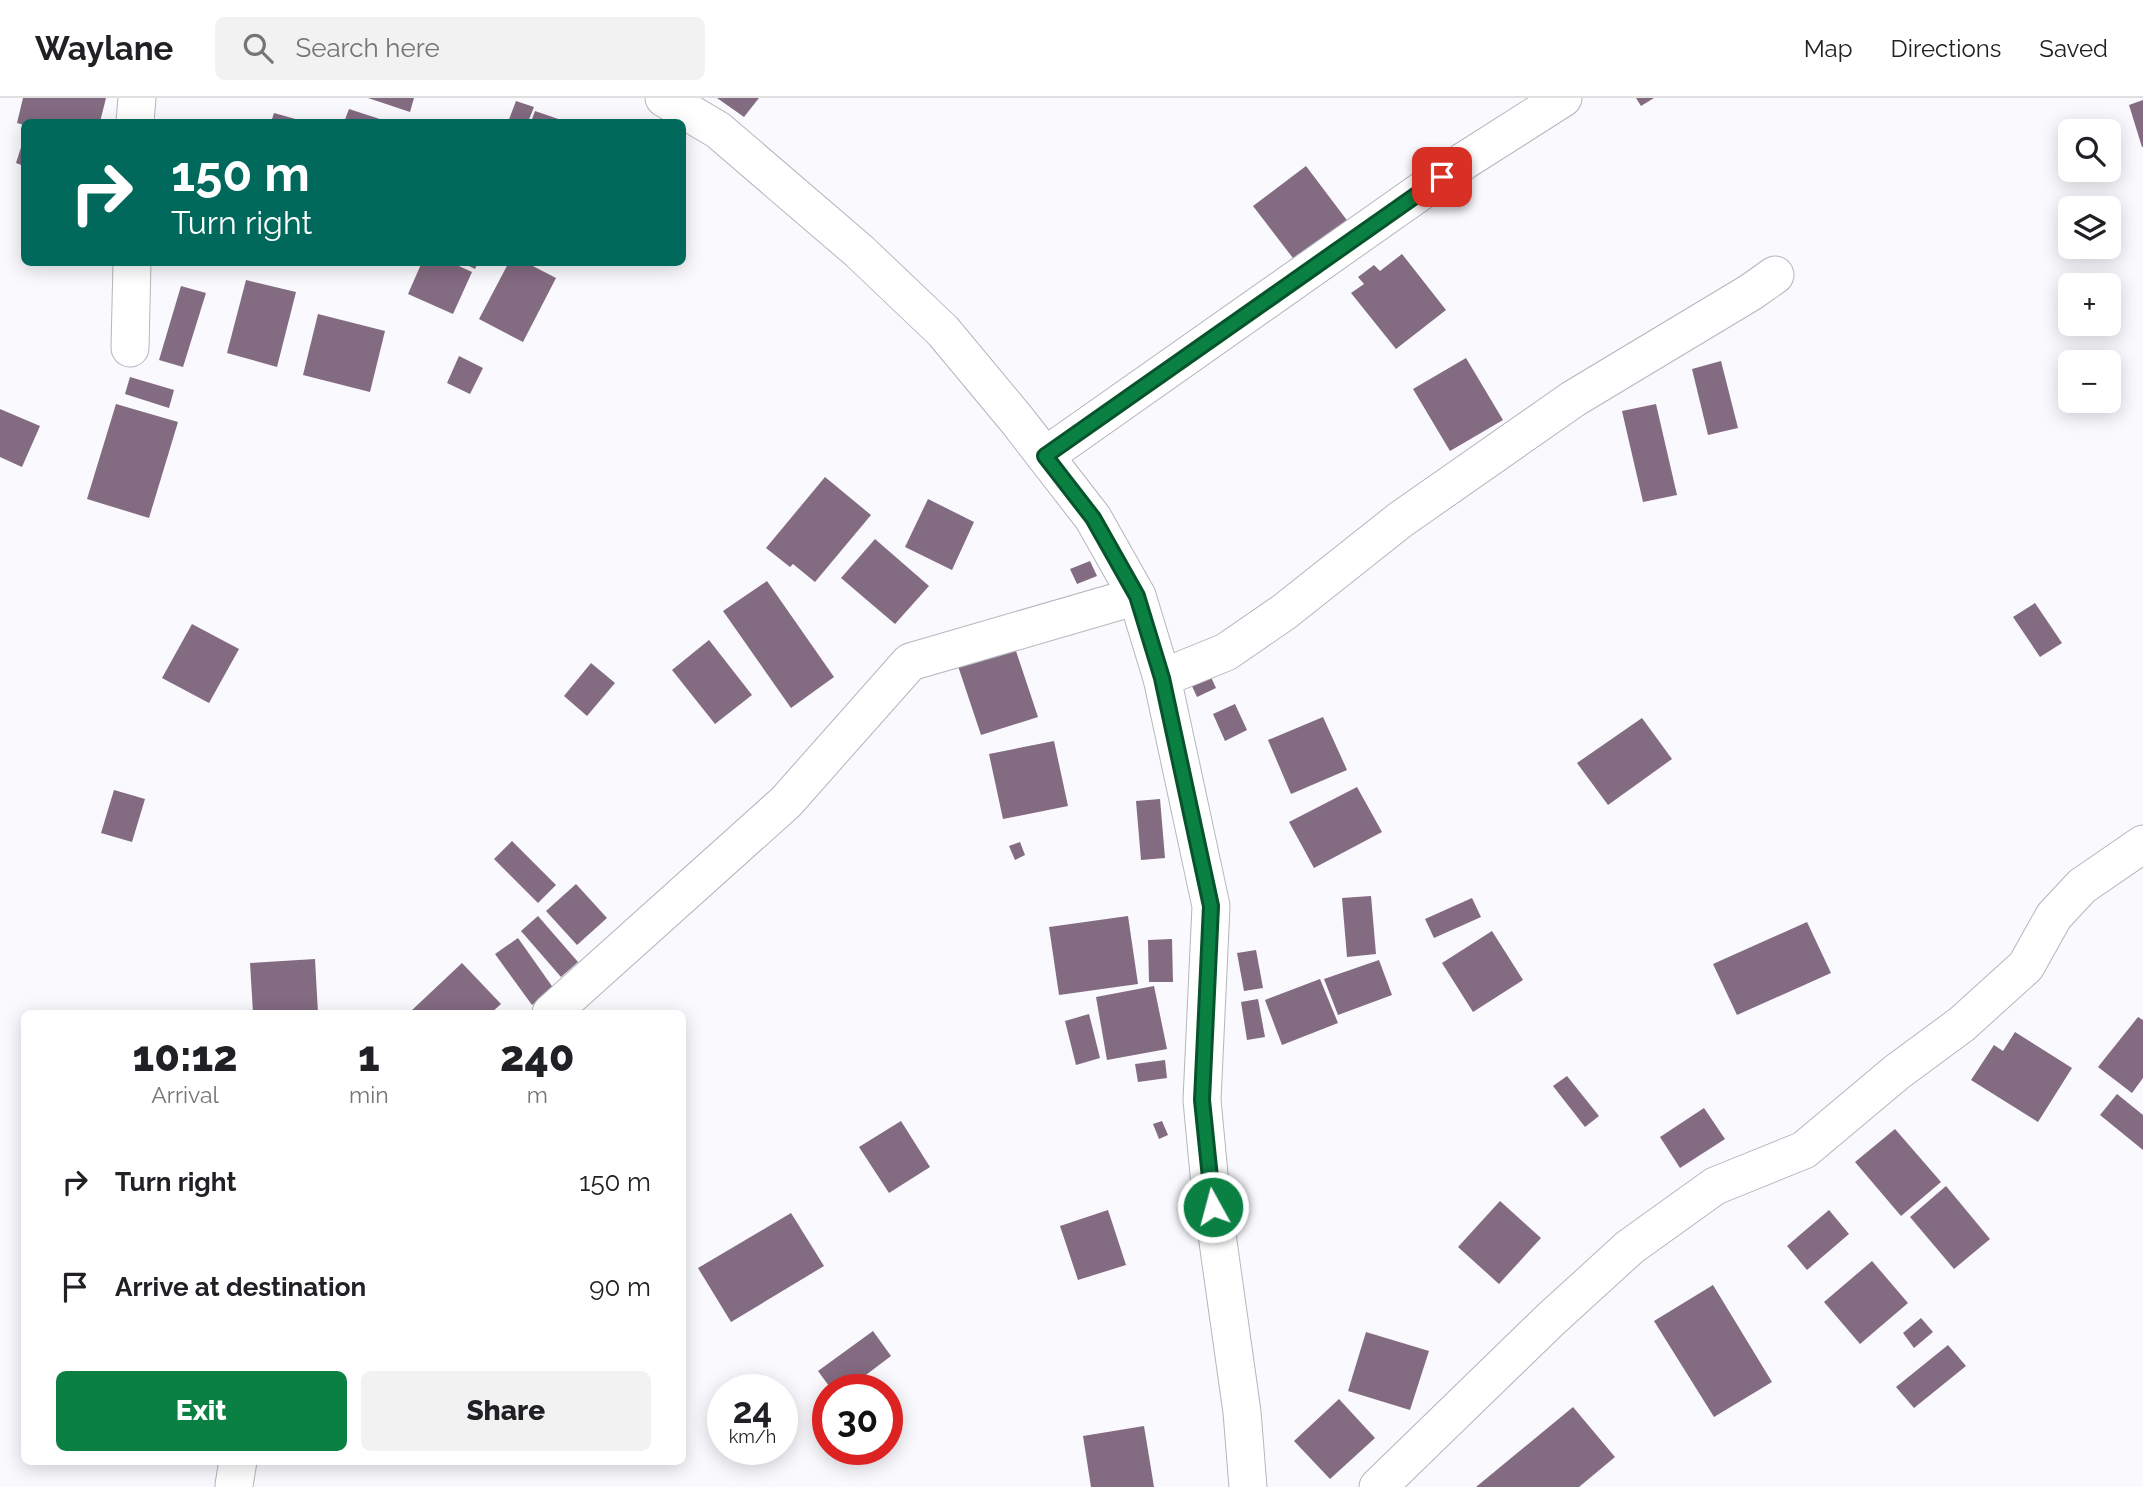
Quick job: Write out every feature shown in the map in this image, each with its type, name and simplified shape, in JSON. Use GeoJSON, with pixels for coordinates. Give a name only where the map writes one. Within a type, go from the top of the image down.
{"type":"FeatureCollection","features":[{"type":"Feature","properties":{"kind":"street"},"geometry":{"type":"LineString","coordinates":[[135,119],[137,98]]}},
{"type":"Feature","properties":{"kind":"street"},"geometry":{"type":"LineString","coordinates":[[664,98],[718,130],[859,251],[943,331],[1093,518],[1137,596],[1162,678],[1211,906],[1202,1100],[1210,1185],[1242,1412],[1248,1487]]}},
{"type":"Feature","properties":{"kind":"street"},"geometry":{"type":"LineString","coordinates":[[1045,456],[1464,161],[1563,98]]}},
{"type":"Feature","properties":{"kind":"street"},"geometry":{"type":"LineString","coordinates":[[130,348],[132,266]]}},
{"type":"Feature","properties":{"kind":"street"},"geometry":{"type":"LineString","coordinates":[[1162,678],[1226,652],[1284,612],[1400,520],[1573,399],[1775,275]]}},
{"type":"Feature","properties":{"kind":"street"},"geometry":{"type":"LineString","coordinates":[[554,1010],[786,802],[910,662],[1137,596]]}},
{"type":"Feature","properties":{"kind":"street"},"geometry":{"type":"LineString","coordinates":[[1378,1487],[1550,1320],[1630,1247],[1715,1186],[1804,1150],[1897,1072],[1962,1024],[2025,966],[2054,916],[2082,886],[2143,844]]}},
{"type":"Feature","properties":{"kind":"building"},"geometry":{"type":"Polygon","coordinates":[[[23,98],[106,98],[101,119],[21,119],[21,124],[17,123],[23,98]]]}},
{"type":"Feature","properties":{"kind":"building"},"geometry":{"type":"Polygon","coordinates":[[[368,98],[414,98],[410,112],[368,98]]]}},
{"type":"Feature","properties":{"kind":"building"},"geometry":{"type":"Polygon","coordinates":[[[717,98],[759,98],[744,117],[717,98]]]}},
{"type":"Feature","properties":{"kind":"building"},"geometry":{"type":"Polygon","coordinates":[[[1636,98],[1654,98],[1641,106],[1636,98]]]}},
{"type":"Feature","properties":{"kind":"building"},"geometry":{"type":"Polygon","coordinates":[[[2143,100],[2143,147],[2142,147],[2129,105],[2143,100]]]}},
{"type":"Feature","properties":{"kind":"building"},"geometry":{"type":"Polygon","coordinates":[[[516,101],[534,107],[529,119],[509,119],[516,101]]]}},
{"type":"Feature","properties":{"kind":"building"},"geometry":{"type":"Polygon","coordinates":[[[349,109],[380,119],[345,119],[349,109]]]}},
{"type":"Feature","properties":{"kind":"building"},"geometry":{"type":"Polygon","coordinates":[[[535,111],[558,119],[532,119],[535,111]]]}},
{"type":"Feature","properties":{"kind":"building"},"geometry":{"type":"Polygon","coordinates":[[[274,113],[295,119],[272,119],[274,113]]]}},
{"type":"Feature","properties":{"kind":"building"},"geometry":{"type":"Polygon","coordinates":[[[21,147],[21,165],[16,163],[21,147]]]}},
{"type":"Feature","properties":{"kind":"building"},"geometry":{"type":"Polygon","coordinates":[[[1306,166],[1349,223],[1296,262],[1253,206],[1306,166]]]}},
{"type":"Feature","properties":{"kind":"building"},"geometry":{"type":"Polygon","coordinates":[[[1402,254],[1446,310],[1396,349],[1351,293],[1364,284],[1358,277],[1374,265],[1380,271],[1402,254]]]}},
{"type":"Feature","properties":{"kind":"building"},"geometry":{"type":"Polygon","coordinates":[[[420,266],[459,266],[472,272],[453,314],[408,294],[420,266]]]}},
{"type":"Feature","properties":{"kind":"building"},"geometry":{"type":"Polygon","coordinates":[[[507,266],[533,266],[556,278],[523,342],[479,319],[507,266]]]}},
{"type":"Feature","properties":{"kind":"building"},"geometry":{"type":"Polygon","coordinates":[[[246,280],[296,292],[277,367],[227,353],[246,280]]]}},
{"type":"Feature","properties":{"kind":"building"},"geometry":{"type":"Polygon","coordinates":[[[181,286],[206,293],[183,367],[159,360],[181,286]]]}},
{"type":"Feature","properties":{"kind":"building"},"geometry":{"type":"Polygon","coordinates":[[[318,314],[385,331],[370,392],[303,375],[318,314]]]}},
{"type":"Feature","properties":{"kind":"building"},"geometry":{"type":"Polygon","coordinates":[[[459,356],[483,368],[470,394],[447,383],[459,356]]]}},
{"type":"Feature","properties":{"kind":"building"},"geometry":{"type":"Polygon","coordinates":[[[1466,358],[1503,420],[1450,451],[1413,389],[1466,358]]]}},
{"type":"Feature","properties":{"kind":"building"},"geometry":{"type":"Polygon","coordinates":[[[1721,361],[1738,428],[1708,435],[1692,369],[1721,361]]]}},
{"type":"Feature","properties":{"kind":"building"},"geometry":{"type":"Polygon","coordinates":[[[130,377],[174,390],[169,408],[125,394],[130,377]]]}},
{"type":"Feature","properties":{"kind":"building"},"geometry":{"type":"Polygon","coordinates":[[[116,404],[178,422],[149,518],[87,499],[116,404]]]}},
{"type":"Feature","properties":{"kind":"building"},"geometry":{"type":"Polygon","coordinates":[[[1656,404],[1677,495],[1643,502],[1622,411],[1656,404]]]}},
{"type":"Feature","properties":{"kind":"building"},"geometry":{"type":"Polygon","coordinates":[[[0,409],[40,426],[22,467],[0,457],[0,409]]]}},
{"type":"Feature","properties":{"kind":"building"},"geometry":{"type":"Polygon","coordinates":[[[825,477],[871,515],[815,582],[793,564],[790,567],[766,548],[825,477]]]}},
{"type":"Feature","properties":{"kind":"building"},"geometry":{"type":"Polygon","coordinates":[[[928,499],[974,522],[952,570],[905,547],[928,499]]]}},
{"type":"Feature","properties":{"kind":"building"},"geometry":{"type":"Polygon","coordinates":[[[875,539],[929,586],[895,624],[841,578],[875,539]]]}},
{"type":"Feature","properties":{"kind":"building"},"geometry":{"type":"Polygon","coordinates":[[[1090,561],[1097,576],[1077,584],[1070,569],[1090,561]]]}},
{"type":"Feature","properties":{"kind":"building"},"geometry":{"type":"Polygon","coordinates":[[[767,581],[834,677],[791,708],[723,611],[767,581]]]}},
{"type":"Feature","properties":{"kind":"building"},"geometry":{"type":"Polygon","coordinates":[[[2035,603],[2062,643],[2040,657],[2013,617],[2035,603]]]}},
{"type":"Feature","properties":{"kind":"building"},"geometry":{"type":"Polygon","coordinates":[[[192,624],[239,649],[209,703],[162,678],[192,624]]]}},
{"type":"Feature","properties":{"kind":"building"},"geometry":{"type":"Polygon","coordinates":[[[709,640],[752,695],[715,724],[672,670],[709,640]]]}},
{"type":"Feature","properties":{"kind":"building"},"geometry":{"type":"Polygon","coordinates":[[[1015,648],[1038,717],[981,735],[958,666],[1015,648]]]}},
{"type":"Feature","properties":{"kind":"building"},"geometry":{"type":"Polygon","coordinates":[[[591,663],[615,683],[587,716],[564,696],[591,663]]]}},
{"type":"Feature","properties":{"kind":"building"},"geometry":{"type":"Polygon","coordinates":[[[1210,675],[1216,688],[1197,697],[1191,684],[1210,675]]]}},
{"type":"Feature","properties":{"kind":"building"},"geometry":{"type":"Polygon","coordinates":[[[1235,704],[1247,730],[1225,741],[1213,714],[1235,704]]]}},
{"type":"Feature","properties":{"kind":"building"},"geometry":{"type":"Polygon","coordinates":[[[1323,717],[1347,770],[1291,794],[1268,740],[1323,717]]]}},
{"type":"Feature","properties":{"kind":"building"},"geometry":{"type":"Polygon","coordinates":[[[1642,718],[1672,759],[1608,805],[1577,763],[1642,718]]]}},
{"type":"Feature","properties":{"kind":"building"},"geometry":{"type":"Polygon","coordinates":[[[1054,741],[1068,806],[1003,819],[989,754],[1054,741]]]}},
{"type":"Feature","properties":{"kind":"building"},"geometry":{"type":"Polygon","coordinates":[[[1357,787],[1382,832],[1314,868],[1289,822],[1357,787]]]}},
{"type":"Feature","properties":{"kind":"building"},"geometry":{"type":"Polygon","coordinates":[[[114,790],[145,799],[132,842],[101,833],[114,790]]]}},
{"type":"Feature","properties":{"kind":"building"},"geometry":{"type":"Polygon","coordinates":[[[1160,799],[1165,858],[1141,860],[1136,801],[1160,799]]]}},
{"type":"Feature","properties":{"kind":"building"},"geometry":{"type":"Polygon","coordinates":[[[512,841],[556,885],[538,903],[494,859],[512,841]]]}},
{"type":"Feature","properties":{"kind":"building"},"geometry":{"type":"Polygon","coordinates":[[[1020,842],[1025,855],[1015,860],[1009,846],[1020,842]]]}},
{"type":"Feature","properties":{"kind":"building"},"geometry":{"type":"Polygon","coordinates":[[[576,884],[607,918],[577,945],[546,911],[576,884]]]}},
{"type":"Feature","properties":{"kind":"building"},"geometry":{"type":"Polygon","coordinates":[[[1371,896],[1376,954],[1347,957],[1342,898],[1371,896]]]}},
{"type":"Feature","properties":{"kind":"building"},"geometry":{"type":"Polygon","coordinates":[[[1472,898],[1481,917],[1434,938],[1425,919],[1472,898]]]}},
{"type":"Feature","properties":{"kind":"building"},"geometry":{"type":"Polygon","coordinates":[[[538,916],[578,962],[561,977],[521,931],[538,916]]]}},
{"type":"Feature","properties":{"kind":"building"},"geometry":{"type":"Polygon","coordinates":[[[1128,916],[1138,984],[1059,995],[1049,927],[1128,916]]]}},
{"type":"Feature","properties":{"kind":"building"},"geometry":{"type":"Polygon","coordinates":[[[1807,922],[1831,973],[1737,1015],[1713,964],[1807,922]]]}},
{"type":"Feature","properties":{"kind":"building"},"geometry":{"type":"Polygon","coordinates":[[[1492,931],[1523,980],[1473,1012],[1442,963],[1492,931]]]}},
{"type":"Feature","properties":{"kind":"building"},"geometry":{"type":"Polygon","coordinates":[[[518,938],[554,989],[532,1005],[495,954],[518,938]]]}},
{"type":"Feature","properties":{"kind":"building"},"geometry":{"type":"Polygon","coordinates":[[[1172,939],[1173,982],[1149,982],[1148,940],[1172,939]]]}},
{"type":"Feature","properties":{"kind":"building"},"geometry":{"type":"Polygon","coordinates":[[[1256,950],[1263,988],[1244,991],[1237,953],[1256,950]]]}},
{"type":"Feature","properties":{"kind":"building"},"geometry":{"type":"Polygon","coordinates":[[[315,959],[318,1010],[253,1010],[250,963],[315,959]]]}},
{"type":"Feature","properties":{"kind":"building"},"geometry":{"type":"Polygon","coordinates":[[[1379,960],[1392,995],[1338,1015],[1324,979],[1379,960]]]}},
{"type":"Feature","properties":{"kind":"building"},"geometry":{"type":"Polygon","coordinates":[[[462,963],[501,1004],[494,1010],[412,1010],[462,963]]]}},
{"type":"Feature","properties":{"kind":"building"},"geometry":{"type":"Polygon","coordinates":[[[1320,979],[1338,1023],[1282,1045],[1265,1000],[1320,979]]]}},
{"type":"Feature","properties":{"kind":"building"},"geometry":{"type":"Polygon","coordinates":[[[1154,986],[1167,1049],[1107,1060],[1096,997],[1154,986]]]}},
{"type":"Feature","properties":{"kind":"building"},"geometry":{"type":"Polygon","coordinates":[[[1258,999],[1265,1037],[1247,1040],[1241,1002],[1258,999]]]}},
{"type":"Feature","properties":{"kind":"building"},"geometry":{"type":"Polygon","coordinates":[[[1089,1014],[1100,1058],[1076,1065],[1065,1021],[1089,1014]]]}},
{"type":"Feature","properties":{"kind":"building"},"geometry":{"type":"Polygon","coordinates":[[[2138,1017],[2143,1020],[2143,1078],[2132,1093],[2098,1067],[2138,1017]]]}},
{"type":"Feature","properties":{"kind":"building"},"geometry":{"type":"Polygon","coordinates":[[[2015,1032],[2072,1068],[2038,1122],[1971,1080],[1994,1045],[2003,1051],[2015,1032]]]}},
{"type":"Feature","properties":{"kind":"building"},"geometry":{"type":"Polygon","coordinates":[[[1165,1060],[1167,1078],[1138,1082],[1135,1064],[1165,1060]]]}},
{"type":"Feature","properties":{"kind":"building"},"geometry":{"type":"Polygon","coordinates":[[[1567,1076],[1599,1116],[1585,1127],[1553,1086],[1567,1076]]]}},
{"type":"Feature","properties":{"kind":"building"},"geometry":{"type":"Polygon","coordinates":[[[2117,1094],[2143,1115],[2143,1150],[2100,1115],[2117,1094]]]}},
{"type":"Feature","properties":{"kind":"building"},"geometry":{"type":"Polygon","coordinates":[[[1704,1108],[1725,1139],[1680,1168],[1660,1137],[1704,1108]]]}},
{"type":"Feature","properties":{"kind":"building"},"geometry":{"type":"Polygon","coordinates":[[[901,1121],[930,1167],[889,1193],[859,1147],[901,1121]]]}},
{"type":"Feature","properties":{"kind":"building"},"geometry":{"type":"Polygon","coordinates":[[[1162,1121],[1168,1135],[1159,1139],[1153,1124],[1162,1121]]]}},
{"type":"Feature","properties":{"kind":"building"},"geometry":{"type":"Polygon","coordinates":[[[1895,1129],[1941,1182],[1901,1216],[1855,1162],[1895,1129]]]}},
{"type":"Feature","properties":{"kind":"building"},"geometry":{"type":"Polygon","coordinates":[[[1946,1186],[1990,1239],[1954,1269],[1910,1217],[1946,1186]]]}},
{"type":"Feature","properties":{"kind":"building"},"geometry":{"type":"Polygon","coordinates":[[[1500,1201],[1541,1238],[1499,1284],[1458,1247],[1500,1201]]]}},
{"type":"Feature","properties":{"kind":"building"},"geometry":{"type":"Polygon","coordinates":[[[1108,1210],[1126,1265],[1078,1280],[1060,1226],[1108,1210]]]}},
{"type":"Feature","properties":{"kind":"building"},"geometry":{"type":"Polygon","coordinates":[[[1829,1210],[1849,1234],[1807,1270],[1787,1246],[1829,1210]]]}},
{"type":"Feature","properties":{"kind":"building"},"geometry":{"type":"Polygon","coordinates":[[[791,1213],[824,1266],[731,1322],[698,1268],[791,1213]]]}},
{"type":"Feature","properties":{"kind":"building"},"geometry":{"type":"Polygon","coordinates":[[[1872,1261],[1908,1303],[1860,1344],[1824,1302],[1872,1261]]]}},
{"type":"Feature","properties":{"kind":"building"},"geometry":{"type":"Polygon","coordinates":[[[1713,1285],[1772,1382],[1714,1417],[1654,1321],[1713,1285]]]}},
{"type":"Feature","properties":{"kind":"building"},"geometry":{"type":"Polygon","coordinates":[[[1921,1318],[1933,1332],[1914,1348],[1903,1333],[1921,1318]]]}},
{"type":"Feature","properties":{"kind":"building"},"geometry":{"type":"Polygon","coordinates":[[[873,1331],[891,1356],[867,1374],[820,1374],[818,1371],[873,1331]]]}},
{"type":"Feature","properties":{"kind":"building"},"geometry":{"type":"Polygon","coordinates":[[[1366,1332],[1429,1351],[1410,1410],[1348,1391],[1366,1332]]]}},
{"type":"Feature","properties":{"kind":"building"},"geometry":{"type":"Polygon","coordinates":[[[1948,1345],[1966,1366],[1914,1408],[1896,1387],[1948,1345]]]}},
{"type":"Feature","properties":{"kind":"building"},"geometry":{"type":"Polygon","coordinates":[[[1339,1399],[1375,1438],[1330,1479],[1294,1441],[1339,1399]]]}},
{"type":"Feature","properties":{"kind":"building"},"geometry":{"type":"Polygon","coordinates":[[[1573,1407],[1615,1457],[1579,1487],[1476,1487],[1573,1407]]]}},
{"type":"Feature","properties":{"kind":"building"},"geometry":{"type":"Polygon","coordinates":[[[1144,1426],[1154,1487],[1091,1487],[1083,1436],[1144,1426]]]}},
{"type":"Feature","properties":{"kind":"route"},"geometry":{"type":"LineString","coordinates":[[1213,1207],[1202,1100],[1211,906],[1162,678],[1137,596],[1093,518],[1045,456],[1442,177]]}}]}
